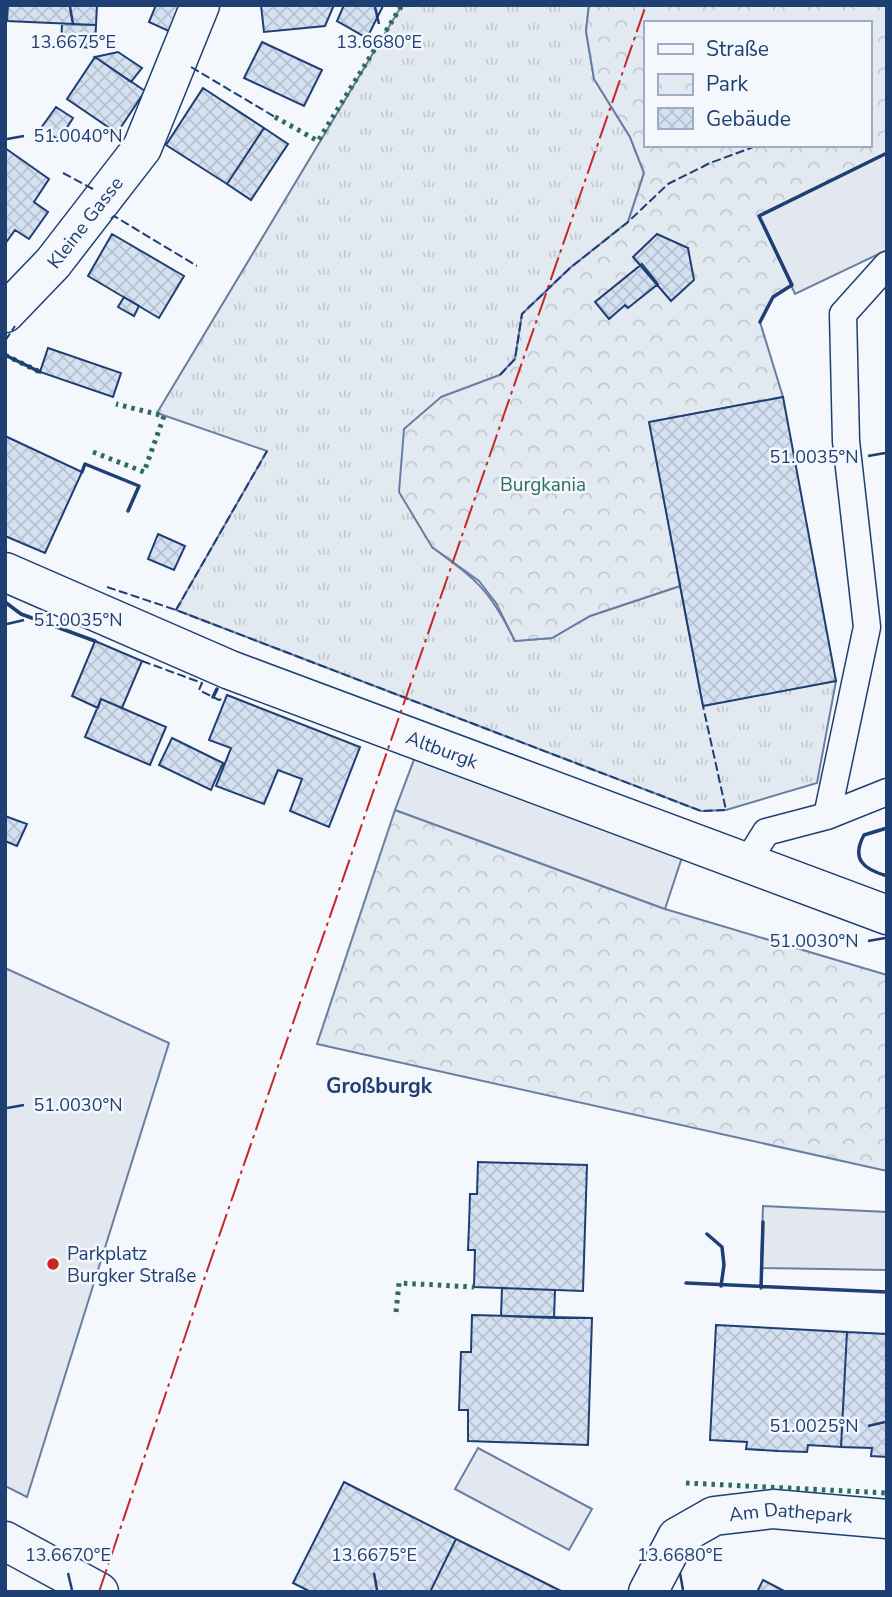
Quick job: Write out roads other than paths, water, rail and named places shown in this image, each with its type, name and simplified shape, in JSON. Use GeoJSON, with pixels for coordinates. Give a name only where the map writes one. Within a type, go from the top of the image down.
{"type":"FeatureCollection","features":[{"type":"Feature","properties":{"kind":"street","name":"Kleine Gasse"},"geometry":{"type":"LineString","coordinates":[[5,313],[53,263],[142,148],[200,5]]}},
{"type":"Feature","properties":{"kind":"street","name":"Altburgk"},"geometry":{"type":"LineString","coordinates":[[5,572],[230,670],[887,915]]}},
{"type":"Feature","properties":{"kind":"street","name":"Am Dathepark"},"geometry":{"type":"LineString","coordinates":[[648,1592],[677,1536],[714,1516],[773,1509],[887,1518]]}},
{"type":"Feature","properties":{"kind":"street"},"geometry":{"type":"LineString","coordinates":[[5,1541],[99,1592]]}},
{"type":"Feature","properties":{"kind":"lane"},"geometry":{"type":"LineString","coordinates":[[827,816],[867,627],[846,441],[843,314],[887,265]]}},
{"type":"Feature","properties":{"kind":"lane"},"geometry":{"type":"LineString","coordinates":[[746,864],[766,832],[827,816],[887,792]]}},
{"type":"Feature","properties":{"kind":"place","name":"Parkplatz Burgker Straße"},"geometry":{"type":"Point","coordinates":[53,1264]}},
{"type":"Feature","properties":{"kind":"district","name":"Großburgk"},"geometry":{"type":"Point","coordinates":[379,1086]}},
{"type":"Feature","properties":{"kind":"park label","name":"Burgkania"},"geometry":{"type":"Point","coordinates":[543,484]}}]}
